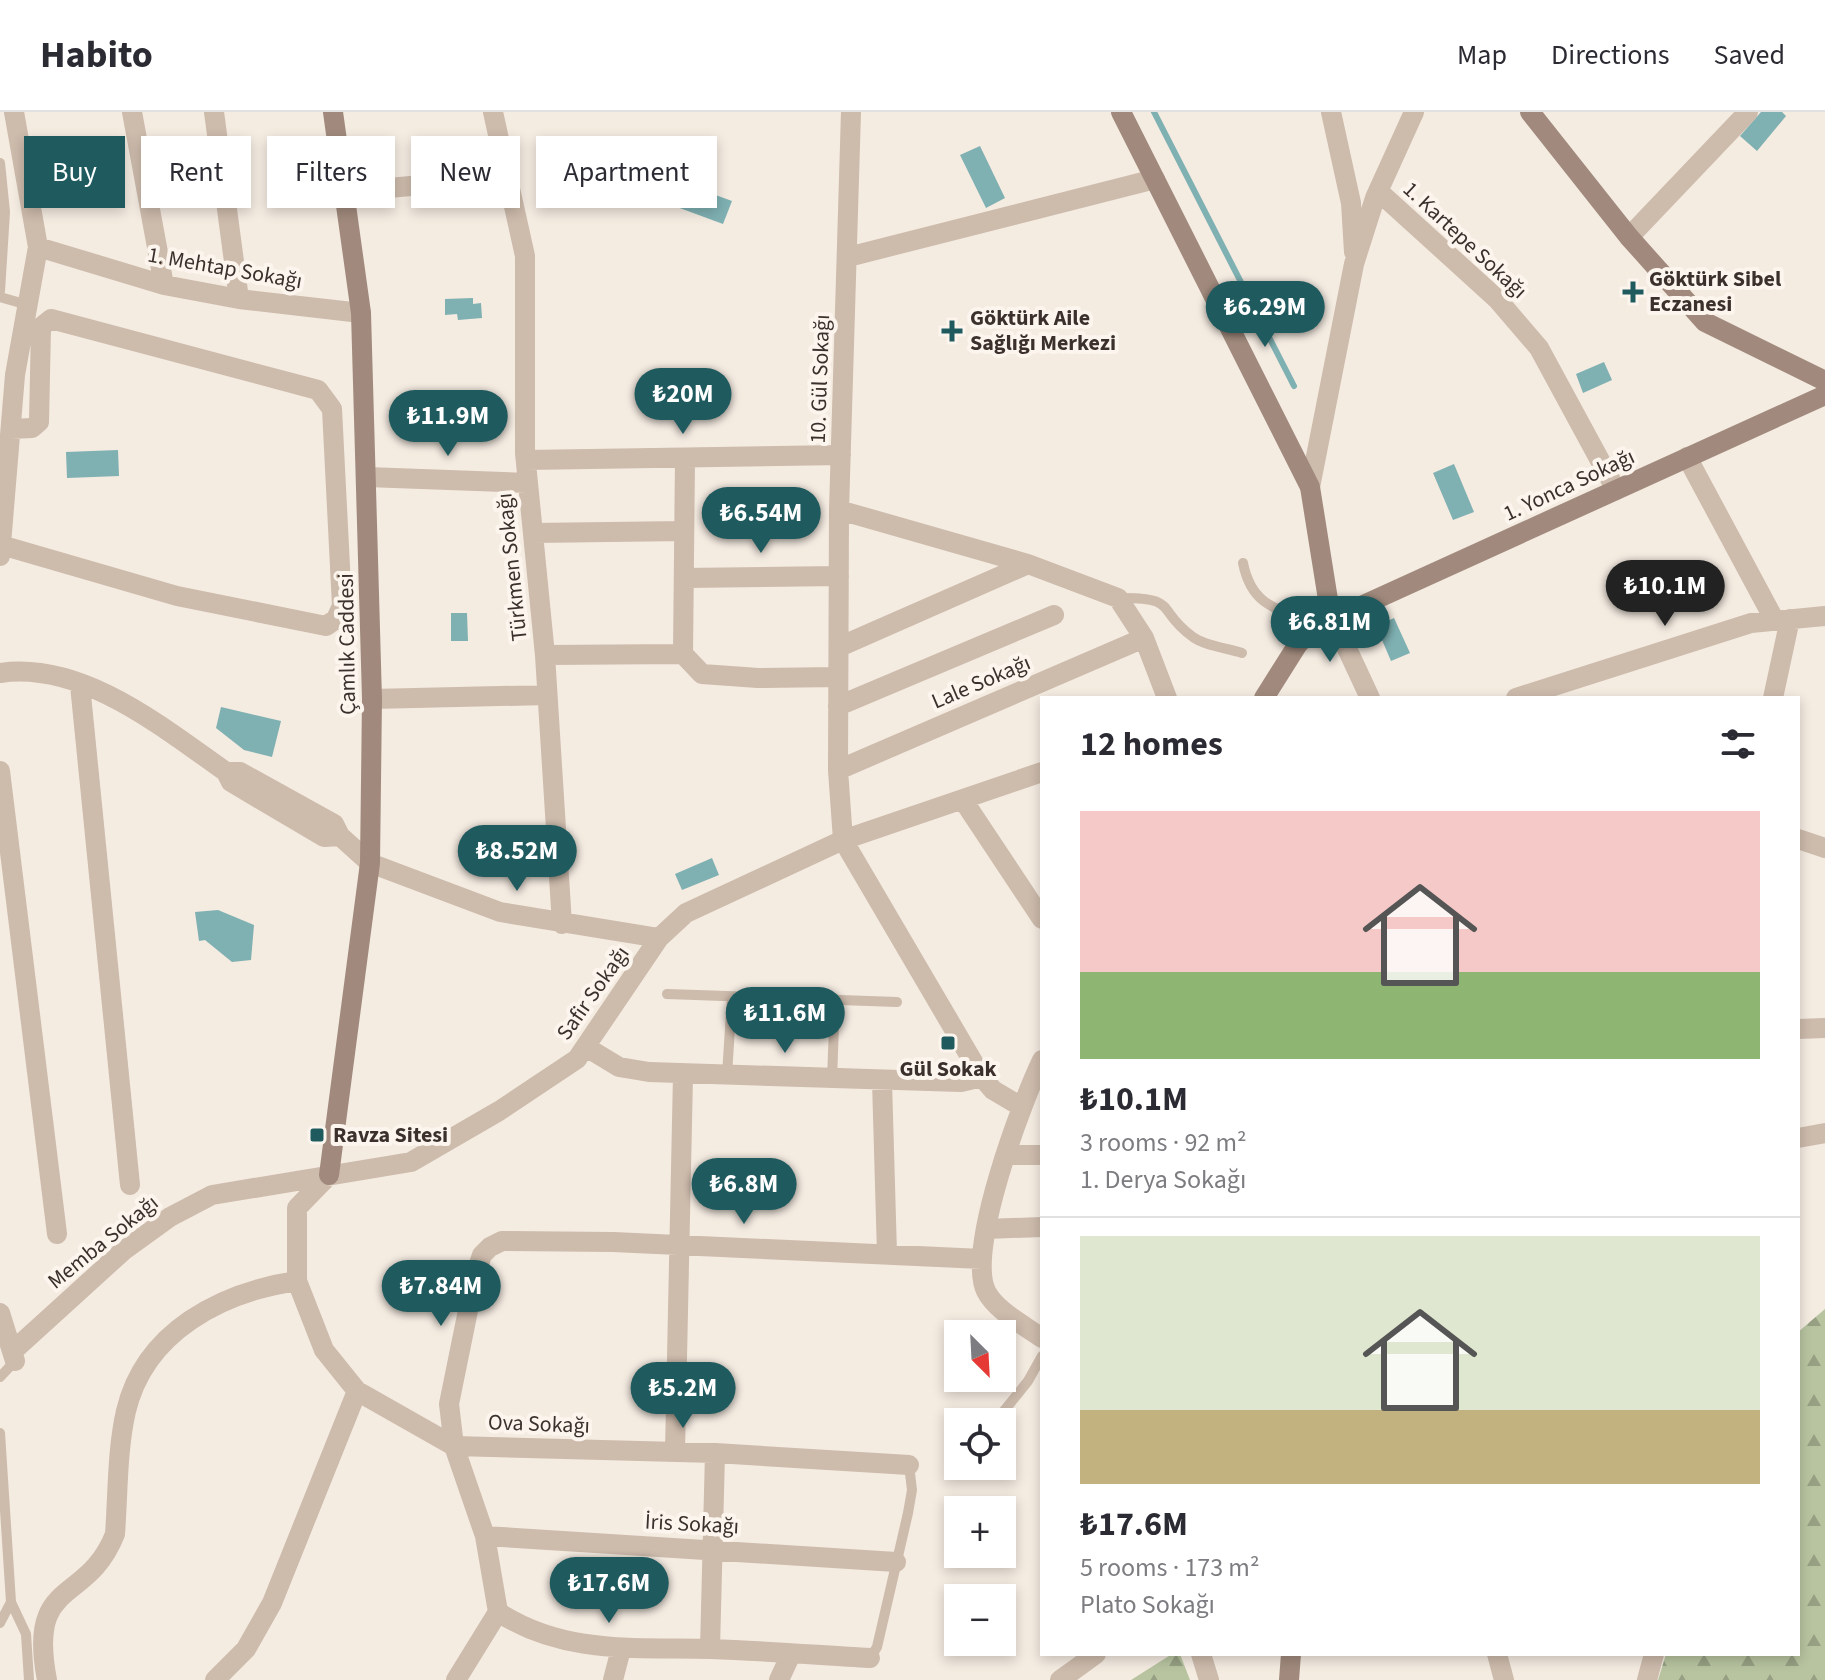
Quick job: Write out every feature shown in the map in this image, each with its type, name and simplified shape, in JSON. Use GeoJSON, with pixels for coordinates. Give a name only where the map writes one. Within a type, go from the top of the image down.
{"type":"FeatureCollection","features":[{"type":"Feature","properties":{"kind":"main road","name":"Çamlık Caddesi"},"geometry":{"type":"LineString","coordinates":[[333,112],[337,136]]}},
{"type":"Feature","properties":{"kind":"main road"},"geometry":{"type":"LineString","coordinates":[[1121,112],[1310,487],[1324,618],[1298,644],[1265,696]]}},
{"type":"Feature","properties":{"kind":"main road"},"geometry":{"type":"LineString","coordinates":[[1530,112],[1629,237],[1705,322],[1825,381]]}},
{"type":"Feature","properties":{"kind":"main road","name":"Çamlık Caddesi"},"geometry":{"type":"LineString","coordinates":[[329,1175],[370,863],[372,699],[367,477],[361,313],[347,208]]}},
{"type":"Feature","properties":{"kind":"main road","name":"1. Yonca Sokağı"},"geometry":{"type":"LineString","coordinates":[[1324,618],[1361,606],[1825,395]]}},
{"type":"Feature","properties":{"kind":"main road"},"geometry":{"type":"LineString","coordinates":[[1289,1680],[1291,1656]]}},
{"type":"Feature","properties":{"kind":"street"},"geometry":{"type":"LineString","coordinates":[[0,556],[12,420],[38,247],[14,112]]}},
{"type":"Feature","properties":{"kind":"street"},"geometry":{"type":"LineString","coordinates":[[132,112],[164,285]]}},
{"type":"Feature","properties":{"kind":"street"},"geometry":{"type":"LineString","coordinates":[[214,112],[239,299]]}},
{"type":"Feature","properties":{"kind":"street","name":"Türkmen Sokağı"},"geometry":{"type":"LineString","coordinates":[[493,112],[499,136]]}},
{"type":"Feature","properties":{"kind":"street","name":"10. Gül Sokağı"},"geometry":{"type":"LineString","coordinates":[[843,840],[838,770],[839,510],[851,112]]}},
{"type":"Feature","properties":{"kind":"street"},"geometry":{"type":"LineString","coordinates":[[1331,112],[1351,203],[1354,264]]}},
{"type":"Feature","properties":{"kind":"street"},"geometry":{"type":"LineString","coordinates":[[1310,487],[1354,264],[1378,191],[1414,112]]}},
{"type":"Feature","properties":{"kind":"street"},"geometry":{"type":"LineString","coordinates":[[1629,237],[1748,112]]}},
{"type":"Feature","properties":{"kind":"street"},"geometry":{"type":"LineString","coordinates":[[848,257],[1155,179]]}},
{"type":"Feature","properties":{"kind":"street","name":"1. Kartepe Sokağı"},"geometry":{"type":"LineString","coordinates":[[1378,191],[1497,299],[1539,348],[1616,490]]}},
{"type":"Feature","properties":{"kind":"street","name":"Türkmen Sokağı"},"geometry":{"type":"LineString","coordinates":[[515,208],[525,256],[526,460],[545,655],[562,924]]}},
{"type":"Feature","properties":{"kind":"street","name":"1. Mehtap Sokağı"},"geometry":{"type":"LineString","coordinates":[[38,247],[164,285],[239,299],[361,313]]}},
{"type":"Feature","properties":{"kind":"street"},"geometry":{"type":"LineString","coordinates":[[1,545],[177,596],[326,626],[336,619],[342,606],[332,409],[318,390],[51,319],[41,327],[39,422],[32,428],[12,420]]}},
{"type":"Feature","properties":{"kind":"street"},"geometry":{"type":"LineString","coordinates":[[526,460],[841,455]]}},
{"type":"Feature","properties":{"kind":"street"},"geometry":{"type":"LineString","coordinates":[[1687,457],[1782,620],[1773,696]]}},
{"type":"Feature","properties":{"kind":"street"},"geometry":{"type":"LineString","coordinates":[[685,458],[683,654],[702,674],[838,677]]}},
{"type":"Feature","properties":{"kind":"street"},"geometry":{"type":"LineString","coordinates":[[367,477],[528,483]]}},
{"type":"Feature","properties":{"kind":"street"},"geometry":{"type":"LineString","coordinates":[[839,510],[1028,564],[1118,598],[1144,638],[1166,696]]}},
{"type":"Feature","properties":{"kind":"street"},"geometry":{"type":"LineString","coordinates":[[533,533],[684,531]]}},
{"type":"Feature","properties":{"kind":"street"},"geometry":{"type":"LineString","coordinates":[[839,647],[1028,564]]}},
{"type":"Feature","properties":{"kind":"street"},"geometry":{"type":"LineString","coordinates":[[684,578],[839,576]]}},
{"type":"Feature","properties":{"kind":"street"},"geometry":{"type":"LineString","coordinates":[[838,706],[1054,615]]}},
{"type":"Feature","properties":{"kind":"street"},"geometry":{"type":"LineString","coordinates":[[1522,696],[1751,623],[1825,616]]}},
{"type":"Feature","properties":{"kind":"street"},"geometry":{"type":"LineString","coordinates":[[1324,618],[1369,696]]}},
{"type":"Feature","properties":{"kind":"street","name":"Lale Sokağı"},"geometry":{"type":"LineString","coordinates":[[838,770],[1144,638]]}},
{"type":"Feature","properties":{"kind":"street"},"geometry":{"type":"LineString","coordinates":[[545,655],[683,654]]}},
{"type":"Feature","properties":{"kind":"street"},"geometry":{"type":"LineString","coordinates":[[0,673],[49,672],[133,707],[226,772],[231,782],[324,837],[340,836],[370,863],[500,912],[659,938]]}},
{"type":"Feature","properties":{"kind":"street"},"geometry":{"type":"LineString","coordinates":[[80,685],[130,1185]]}},
{"type":"Feature","properties":{"kind":"street"},"geometry":{"type":"LineString","coordinates":[[372,699],[547,695]]}},
{"type":"Feature","properties":{"kind":"street"},"geometry":{"type":"LineString","coordinates":[[0,771],[57,1234]]}},
{"type":"Feature","properties":{"kind":"street","name":"Safir Sokağı"},"geometry":{"type":"LineString","coordinates":[[329,1175],[411,1162],[437,1149],[577,1059],[659,938],[686,913],[843,840],[1040,773]]}},
{"type":"Feature","properties":{"kind":"street"},"geometry":{"type":"LineString","coordinates":[[963,800],[1040,916]]}},
{"type":"Feature","properties":{"kind":"street"},"geometry":{"type":"LineString","coordinates":[[843,840],[982,1077],[993,1090],[1020,1106]]}},
{"type":"Feature","properties":{"kind":"street"},"geometry":{"type":"LineString","coordinates":[[1800,840],[1825,848]]}},
{"type":"Feature","properties":{"kind":"street"},"geometry":{"type":"LineString","coordinates":[[1800,1029],[1825,1028]]}},
{"type":"Feature","properties":{"kind":"street"},"geometry":{"type":"LineString","coordinates":[[586,1047],[619,1067],[683,1075],[961,1082],[982,1077]]}},
{"type":"Feature","properties":{"kind":"street"},"geometry":{"type":"LineString","coordinates":[[1040,1064],[1020,1106],[1006,1155],[986,1229],[981,1279],[993,1302],[1040,1337]]}},
{"type":"Feature","properties":{"kind":"street"},"geometry":{"type":"LineString","coordinates":[[675,1452],[683,1075]]}},
{"type":"Feature","properties":{"kind":"street"},"geometry":{"type":"LineString","coordinates":[[882,1081],[887,1254]]}},
{"type":"Feature","properties":{"kind":"street"},"geometry":{"type":"LineString","coordinates":[[1800,1129],[1825,1124]]}},
{"type":"Feature","properties":{"kind":"street"},"geometry":{"type":"LineString","coordinates":[[1800,1138],[1825,1133]]}},
{"type":"Feature","properties":{"kind":"street"},"geometry":{"type":"LineString","coordinates":[[1006,1155],[1040,1155]]}},
{"type":"Feature","properties":{"kind":"street"},"geometry":{"type":"LineString","coordinates":[[329,1175],[297,1208],[297,1281],[324,1350],[357,1391],[454,1446]]}},
{"type":"Feature","properties":{"kind":"street","name":"Memba Sokağı"},"geometry":{"type":"LineString","coordinates":[[14,1356],[123,1251],[170,1217],[212,1195],[329,1175]]}},
{"type":"Feature","properties":{"kind":"street"},"geometry":{"type":"LineString","coordinates":[[986,1229],[1040,1227]]}},
{"type":"Feature","properties":{"kind":"street"},"geometry":{"type":"LineString","coordinates":[[456,1680],[498,1612],[485,1536],[454,1446],[450,1423],[451,1384],[482,1255],[502,1241],[680,1245],[982,1259]]}},
{"type":"Feature","properties":{"kind":"street"},"geometry":{"type":"LineString","coordinates":[[47,1680],[42,1634],[48,1609],[95,1566],[115,1534],[126,1410],[149,1362],[169,1337],[211,1305],[240,1293],[297,1281]]}},
{"type":"Feature","properties":{"kind":"street"},"geometry":{"type":"LineString","coordinates":[[0,1313],[14,1356]]}},
{"type":"Feature","properties":{"kind":"street"},"geometry":{"type":"LineString","coordinates":[[215,1680],[246,1649],[272,1603],[357,1391]]}},
{"type":"Feature","properties":{"kind":"street","name":"Ova Sokağı"},"geometry":{"type":"LineString","coordinates":[[454,1446],[715,1453],[909,1465]]}},
{"type":"Feature","properties":{"kind":"street"},"geometry":{"type":"LineString","coordinates":[[710,1649],[710,1549],[715,1453]]}},
{"type":"Feature","properties":{"kind":"street","name":"İris Sokağı"},"geometry":{"type":"LineString","coordinates":[[485,1536],[896,1562]]}},
{"type":"Feature","properties":{"kind":"street"},"geometry":{"type":"LineString","coordinates":[[498,1612],[543,1637],[621,1649],[710,1649],[870,1658]]}},
{"type":"Feature","properties":{"kind":"street"},"geometry":{"type":"LineString","coordinates":[[613,1680],[621,1649]]}},
{"type":"Feature","properties":{"kind":"street"},"geometry":{"type":"LineString","coordinates":[[779,1680],[791,1654]]}},
{"type":"Feature","properties":{"kind":"street"},"geometry":{"type":"LineString","coordinates":[[1060,1680],[1093,1656]]}},
{"type":"Feature","properties":{"kind":"street"},"geometry":{"type":"LineString","coordinates":[[1202,1656],[1209,1680]]}},
{"type":"Feature","properties":{"kind":"street"},"geometry":{"type":"LineString","coordinates":[[1498,1656],[1504,1680]]}},
{"type":"Feature","properties":{"kind":"street"},"geometry":{"type":"LineString","coordinates":[[1647,1680],[1653,1656]]}},
{"type":"Feature","properties":{"kind":"lane"},"geometry":{"type":"LineString","coordinates":[[0,163],[5,212],[0,291]]}},
{"type":"Feature","properties":{"kind":"lane"},"geometry":{"type":"LineString","coordinates":[[0,297],[28,305]]}},
{"type":"Feature","properties":{"kind":"lane"},"geometry":{"type":"LineString","coordinates":[[1243,563],[1248,586],[1255,596],[1270,606],[1324,618]]}},
{"type":"Feature","properties":{"kind":"lane"},"geometry":{"type":"LineString","coordinates":[[1118,598],[1149,598],[1166,606],[1194,638],[1242,653]]}},
{"type":"Feature","properties":{"kind":"lane"},"geometry":{"type":"LineString","coordinates":[[667,994],[897,1002]]}},
{"type":"Feature","properties":{"kind":"lane"},"geometry":{"type":"LineString","coordinates":[[727,1075],[732,997]]}},
{"type":"Feature","properties":{"kind":"lane"},"geometry":{"type":"LineString","coordinates":[[832,1079],[835,1000]]}},
{"type":"Feature","properties":{"kind":"lane"},"geometry":{"type":"LineString","coordinates":[[0,1377],[14,1356]]}},
{"type":"Feature","properties":{"kind":"lane"},"geometry":{"type":"LineString","coordinates":[[1006,1408],[1028,1381],[1040,1360]]}},
{"type":"Feature","properties":{"kind":"lane"},"geometry":{"type":"LineString","coordinates":[[0,1433],[11,1602],[26,1634],[29,1680]]}},
{"type":"Feature","properties":{"kind":"lane"},"geometry":{"type":"LineString","coordinates":[[870,1658],[877,1647],[911,1502],[909,1465]]}},
{"type":"Feature","properties":{"kind":"lane"},"geometry":{"type":"LineString","coordinates":[[0,1623],[11,1602]]}},
{"type":"Feature","properties":{"kind":"green space"},"geometry":{"type":"Polygon","coordinates":[[[1825,1309],[1825,1680],[1658,1680],[1665,1656],[1800,1656],[1800,1330],[1825,1309]]]}},
{"type":"Feature","properties":{"kind":"green space"},"geometry":{"type":"Polygon","coordinates":[[[1169,1656],[1181,1656],[1190,1680],[1131,1680],[1169,1656]]]}},
{"type":"Feature","properties":{"kind":"water"},"geometry":{"type":"Polygon","coordinates":[[[1761,112],[1782,112],[1786,116],[1757,151],[1740,136],[1761,112]]]}},
{"type":"Feature","properties":{"kind":"water"},"geometry":{"type":"Polygon","coordinates":[[[980,146],[1005,198],[986,208],[960,155],[980,146]]]}},
{"type":"Feature","properties":{"kind":"water"},"geometry":{"type":"Polygon","coordinates":[[[717,196],[732,201],[723,224],[680,208],[717,208],[717,196]]]}},
{"type":"Feature","properties":{"kind":"water"},"geometry":{"type":"Polygon","coordinates":[[[473,298],[473,304],[481,303],[482,318],[458,320],[457,314],[445,315],[445,299],[473,298]]]}},
{"type":"Feature","properties":{"kind":"water"},"geometry":{"type":"Polygon","coordinates":[[[1604,362],[1612,380],[1583,393],[1576,374],[1604,362]]]}},
{"type":"Feature","properties":{"kind":"water"},"geometry":{"type":"Polygon","coordinates":[[[118,450],[119,476],[67,478],[66,452],[118,450]]]}},
{"type":"Feature","properties":{"kind":"water"},"geometry":{"type":"Polygon","coordinates":[[[1454,464],[1474,512],[1453,520],[1433,473],[1454,464]]]}},
{"type":"Feature","properties":{"kind":"water"},"geometry":{"type":"Polygon","coordinates":[[[451,613],[467,613],[468,641],[451,641],[451,613]]]}},
{"type":"Feature","properties":{"kind":"water"},"geometry":{"type":"Polygon","coordinates":[[[1394,618],[1410,653],[1391,661],[1376,626],[1394,618]]]}},
{"type":"Feature","properties":{"kind":"water"},"geometry":{"type":"Polygon","coordinates":[[[221,707],[281,721],[272,757],[244,750],[216,728],[221,707]]]}},
{"type":"Feature","properties":{"kind":"water"},"geometry":{"type":"Polygon","coordinates":[[[712,858],[719,875],[682,890],[675,874],[712,858]]]}},
{"type":"Feature","properties":{"kind":"water"},"geometry":{"type":"Polygon","coordinates":[[[218,910],[254,925],[251,960],[232,962],[205,940],[199,941],[195,912],[218,910]]]}},
{"type":"Feature","properties":{"kind":"waterway"},"geometry":{"type":"LineString","coordinates":[[1154,112],[1294,386]]}},
{"type":"Feature","properties":{"kind":"place","name":"Göktürk Sibel Eczanesi"},"geometry":{"type":"Point","coordinates":[1633,292]}},
{"type":"Feature","properties":{"kind":"place","name":"Göktürk Aile Sağlığı Merkezi"},"geometry":{"type":"Point","coordinates":[952,331]}},
{"type":"Feature","properties":{"kind":"place","name":"Gül Sokak"},"geometry":{"type":"Point","coordinates":[948,1043]}},
{"type":"Feature","properties":{"kind":"place","name":"Ravza Sitesi"},"geometry":{"type":"Point","coordinates":[317,1135]}}]}
